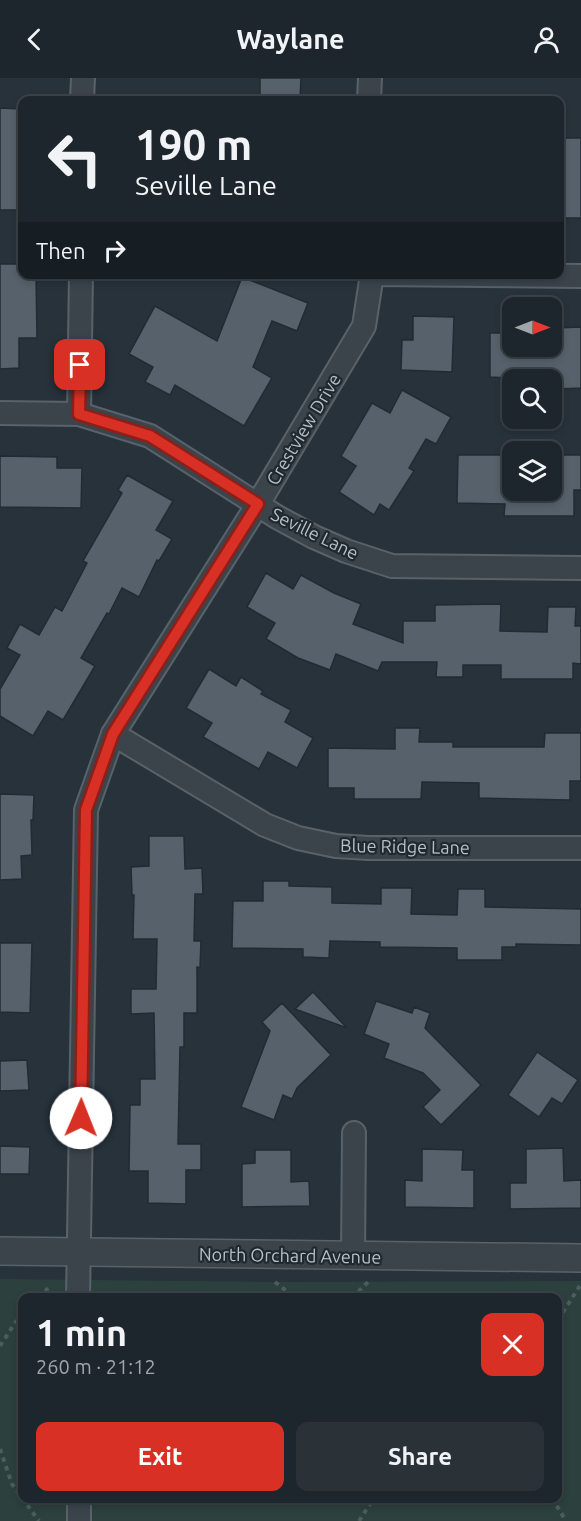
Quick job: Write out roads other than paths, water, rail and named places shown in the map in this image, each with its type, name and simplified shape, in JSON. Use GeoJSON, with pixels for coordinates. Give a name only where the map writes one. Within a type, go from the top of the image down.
{"type":"FeatureCollection","features":[{"type":"Feature","properties":{"kind":"street"},"geometry":{"type":"LineString","coordinates":[[82,78],[82,96]]}},
{"type":"Feature","properties":{"kind":"street"},"geometry":{"type":"LineString","coordinates":[[369,96],[370,78]]}},
{"type":"Feature","properties":{"kind":"street"},"geometry":{"type":"LineString","coordinates":[[564,276],[581,276]]}},
{"type":"Feature","properties":{"kind":"street"},"geometry":{"type":"LineString","coordinates":[[79,414],[81,279]]}},
{"type":"Feature","properties":{"kind":"street","name":"Crestview Drive"},"geometry":{"type":"LineString","coordinates":[[78,1293],[86,810],[113,734],[258,504],[364,326],[371,279]]}},
{"type":"Feature","properties":{"kind":"street","name":"Seville Lane"},"geometry":{"type":"LineString","coordinates":[[0,413],[79,414],[150,436],[277,517],[335,547],[392,566],[581,568]]}},
{"type":"Feature","properties":{"kind":"street","name":"Blue Ridge Lane"},"geometry":{"type":"LineString","coordinates":[[113,734],[265,825],[298,838],[336,846],[369,848],[581,848]]}},
{"type":"Feature","properties":{"kind":"street"},"geometry":{"type":"LineString","coordinates":[[354,1133],[354,1256]]}},
{"type":"Feature","properties":{"kind":"street","name":"North Orchard Avenue"},"geometry":{"type":"LineString","coordinates":[[0,1251],[581,1258]]}},
{"type":"Feature","properties":{"kind":"street"},"geometry":{"type":"LineString","coordinates":[[79,1503],[79,1521]]}}]}
